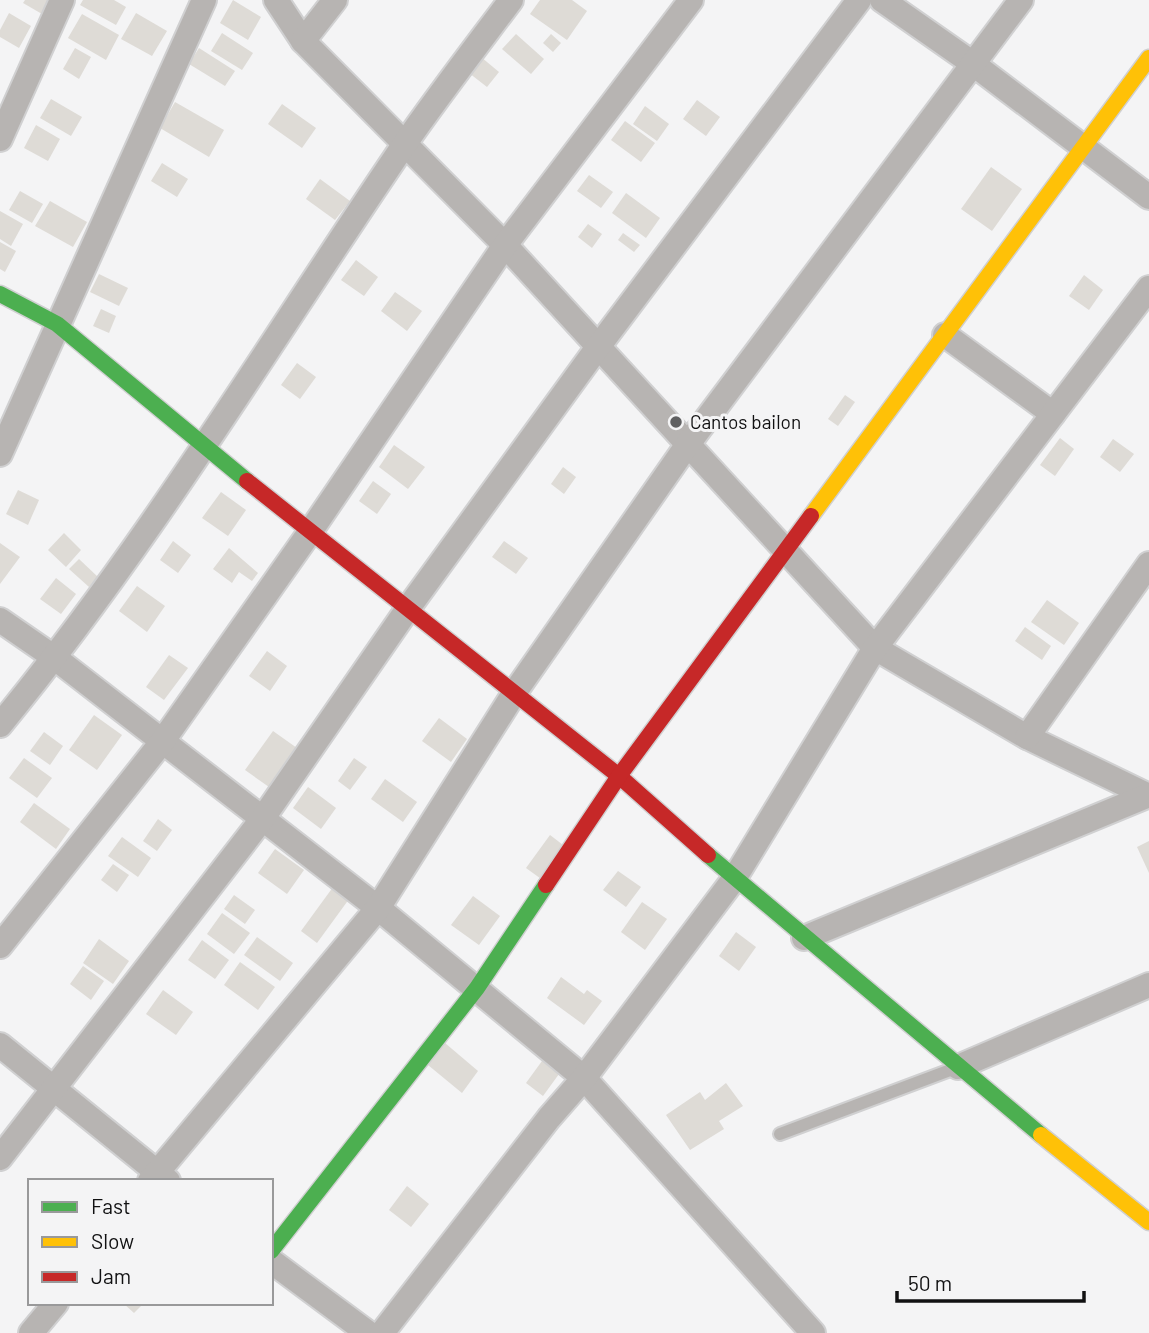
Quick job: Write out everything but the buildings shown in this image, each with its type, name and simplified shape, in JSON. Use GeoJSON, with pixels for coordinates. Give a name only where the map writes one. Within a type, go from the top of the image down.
{"type":"FeatureCollection","features":[{"type":"Feature","properties":{"kind":"street"},"geometry":{"type":"LineString","coordinates":[[0,139],[62,0]]}},
{"type":"Feature","properties":{"kind":"street"},"geometry":{"type":"LineString","coordinates":[[0,454],[204,0]]}},
{"type":"Feature","properties":{"kind":"street"},"geometry":{"type":"LineString","coordinates":[[276,0],[303,41],[505,245],[875,648],[1027,737],[1149,795]]}},
{"type":"Feature","properties":{"kind":"street"},"geometry":{"type":"LineString","coordinates":[[303,41],[335,0]]}},
{"type":"Feature","properties":{"kind":"street"},"geometry":{"type":"LineString","coordinates":[[0,725],[55,659],[203,447],[405,143],[511,0]]}},
{"type":"Feature","properties":{"kind":"street"},"geometry":{"type":"LineString","coordinates":[[0,946],[162,742],[310,532],[505,245],[691,0]]}},
{"type":"Feature","properties":{"kind":"street"},"geometry":{"type":"LineString","coordinates":[[0,1158],[263,818],[409,607],[598,347],[859,0]]}},
{"type":"Feature","properties":{"kind":"street"},"geometry":{"type":"LineString","coordinates":[[882,0],[972,63],[1149,197]]}},
{"type":"Feature","properties":{"kind":"street"},"geometry":{"type":"LineString","coordinates":[[0,1045],[56,1087],[158,1178],[378,908],[515,692],[688,444],[1021,0]]}},
{"type":"Feature","properties":{"kind":"street"},"geometry":{"type":"LineString","coordinates":[[273,1248],[477,988],[619,776],[1149,58]]}},
{"type":"Feature","properties":{"kind":"street"},"geometry":{"type":"LineString","coordinates":[[382,1333],[584,1078],[734,878],[875,648],[1149,288]]}},
{"type":"Feature","properties":{"kind":"street"},"geometry":{"type":"LineString","coordinates":[[0,294],[57,324],[203,447],[515,692],[619,776],[734,878],[958,1067],[1149,1222]]}},
{"type":"Feature","properties":{"kind":"street"},"geometry":{"type":"LineString","coordinates":[[945,335],[1053,414]]}},
{"type":"Feature","properties":{"kind":"street"},"geometry":{"type":"LineString","coordinates":[[1027,737],[1149,564]]}},
{"type":"Feature","properties":{"kind":"street"},"geometry":{"type":"LineString","coordinates":[[0,620],[55,659],[378,908],[584,1078],[813,1333]]}},
{"type":"Feature","properties":{"kind":"street"},"geometry":{"type":"LineString","coordinates":[[804,938],[1149,795]]}},
{"type":"Feature","properties":{"kind":"street"},"geometry":{"type":"LineString","coordinates":[[958,1067],[1149,985]]}},
{"type":"Feature","properties":{"kind":"street"},"geometry":{"type":"LineString","coordinates":[[273,1262],[368,1333]]}},
{"type":"Feature","properties":{"kind":"street"},"geometry":{"type":"LineString","coordinates":[[31,1333],[54,1305]]}},
{"type":"Feature","properties":{"kind":"lane"},"geometry":{"type":"LineString","coordinates":[[780,1134],[958,1067]]}},
{"type":"Feature","properties":{"kind":"traffic: fast"},"geometry":{"type":"LineString","coordinates":[[0,294],[57,324],[247,481]]}},
{"type":"Feature","properties":{"kind":"traffic: fast"},"geometry":{"type":"LineString","coordinates":[[708,855],[1041,1135]]}},
{"type":"Feature","properties":{"kind":"traffic: fast"},"geometry":{"type":"LineString","coordinates":[[273,1248],[477,988],[546,885]]}},
{"type":"Feature","properties":{"kind":"traffic: slow"},"geometry":{"type":"LineString","coordinates":[[811,516],[1149,58]]}},
{"type":"Feature","properties":{"kind":"traffic: slow"},"geometry":{"type":"LineString","coordinates":[[1041,1135],[1149,1222]]}},
{"type":"Feature","properties":{"kind":"traffic: jam"},"geometry":{"type":"LineString","coordinates":[[247,481],[619,776],[708,855]]}},
{"type":"Feature","properties":{"kind":"traffic: jam"},"geometry":{"type":"LineString","coordinates":[[546,885],[619,776],[811,516]]}},
{"type":"Feature","properties":{"kind":"place","name":"Cantos bailon"},"geometry":{"type":"Point","coordinates":[676,422]}}]}
